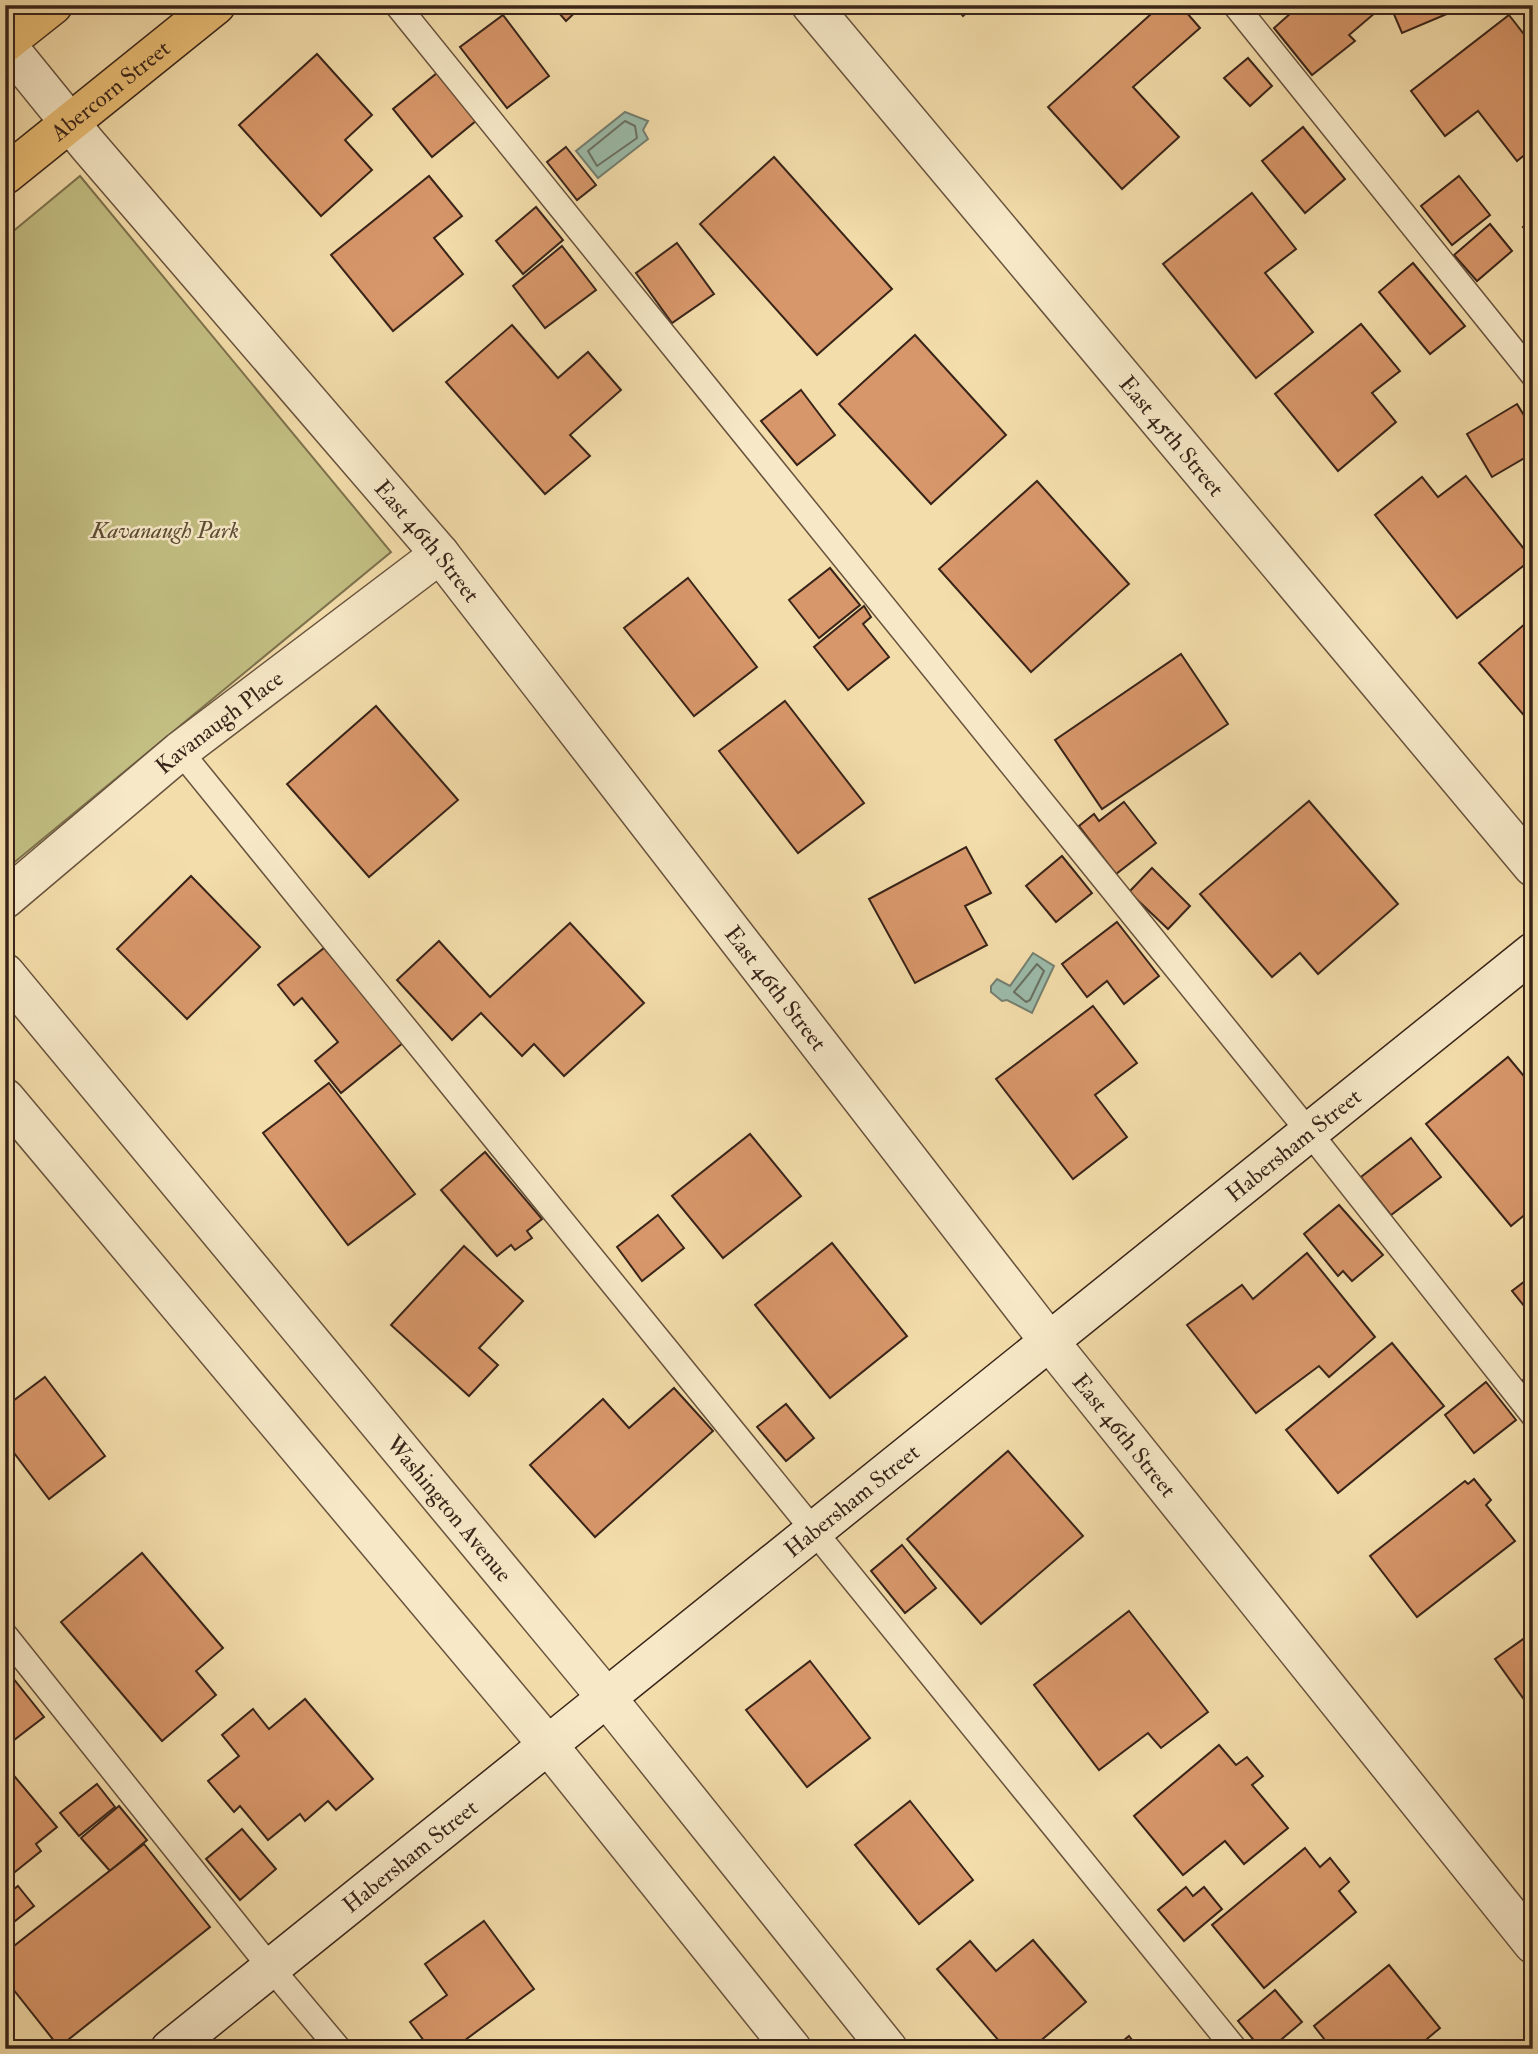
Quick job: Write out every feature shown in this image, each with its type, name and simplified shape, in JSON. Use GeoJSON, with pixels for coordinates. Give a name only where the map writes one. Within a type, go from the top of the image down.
{"type":"FeatureCollection","features":[{"type":"Feature","properties":{"kind":"main road"},"geometry":{"type":"LineString","coordinates":[[5,43],[53,5]]}},
{"type":"Feature","properties":{"kind":"main road","name":"Abercorn Street"},"geometry":{"type":"LineString","coordinates":[[5,175],[216,5]]}},
{"type":"Feature","properties":{"kind":"street","name":"East 45th Street"},"geometry":{"type":"LineString","coordinates":[[811,5],[1533,867]]}},
{"type":"Feature","properties":{"kind":"street","name":"East 46th Street"},"geometry":{"type":"LineString","coordinates":[[5,43],[69,124],[440,554],[1049,1341],[1533,1944]]}},
{"type":"Feature","properties":{"kind":"street","name":"Kavanaugh Place"},"geometry":{"type":"LineString","coordinates":[[5,899],[180,751],[440,554]]}},
{"type":"Feature","properties":{"kind":"street","name":"Habersham Street"},"geometry":{"type":"LineString","coordinates":[[170,2049],[1533,952]]}},
{"type":"Feature","properties":{"kind":"street","name":"Washington Avenue"},"geometry":{"type":"LineString","coordinates":[[5,973],[606,1697],[888,2049]]}},
{"type":"Feature","properties":{"kind":"street"},"geometry":{"type":"LineString","coordinates":[[5,1098],[548,1745],[792,2049]]}},
{"type":"Feature","properties":{"kind":"lane"},"geometry":{"type":"LineString","coordinates":[[397,5],[1308,1132],[1533,1415]]}},
{"type":"Feature","properties":{"kind":"lane"},"geometry":{"type":"LineString","coordinates":[[1235,5],[1533,375]]}},
{"type":"Feature","properties":{"kind":"lane"},"geometry":{"type":"LineString","coordinates":[[180,751],[1235,2049]]}},
{"type":"Feature","properties":{"kind":"lane"},"geometry":{"type":"LineString","coordinates":[[5,1635],[339,2049]]}},
{"type":"Feature","properties":{"kind":"green space","name":"Kavanaugh Park"},"geometry":{"type":"Polygon","coordinates":[[[80,176],[391,552],[5,870],[5,238],[80,176]]]}},
{"type":"Feature","properties":{"kind":"water"},"geometry":{"type":"Polygon","coordinates":[[[625,112],[648,121],[643,130],[648,139],[598,178],[576,151],[625,112]]]}},
{"type":"Feature","properties":{"kind":"water"},"geometry":{"type":"Polygon","coordinates":[[[1033,953],[1054,966],[1032,1013],[1007,1000],[1002,1001],[991,992],[991,986],[997,979],[1010,986],[1033,953]]]}},
{"type":"Feature","properties":{"kind":"building"},"geometry":{"type":"Polygon","coordinates":[[[552,5],[583,5],[566,21],[552,5]]]}},
{"type":"Feature","properties":{"kind":"building"},"geometry":{"type":"Polygon","coordinates":[[[954,5],[975,5],[963,16],[954,5]]]}},
{"type":"Feature","properties":{"kind":"building"},"geometry":{"type":"Polygon","coordinates":[[[1161,5],[1180,5],[1200,28],[1133,87],[1179,137],[1122,189],[1048,107],[1161,5]]]}},
{"type":"Feature","properties":{"kind":"building"},"geometry":{"type":"Polygon","coordinates":[[[1300,5],[1382,7],[1349,35],[1355,41],[1312,75],[1274,28],[1300,5]]]}},
{"type":"Feature","properties":{"kind":"building"},"geometry":{"type":"Polygon","coordinates":[[[1390,5],[1468,5],[1402,33],[1390,5]]]}},
{"type":"Feature","properties":{"kind":"building"},"geometry":{"type":"Polygon","coordinates":[[[503,15],[549,76],[507,108],[460,47],[503,15]]]}},
{"type":"Feature","properties":{"kind":"building"},"geometry":{"type":"Polygon","coordinates":[[[1509,15],[1533,46],[1533,148],[1517,161],[1478,111],[1445,136],[1411,91],[1509,15]]]}},
{"type":"Feature","properties":{"kind":"building"},"geometry":{"type":"Polygon","coordinates":[[[317,54],[372,115],[345,140],[372,170],[321,216],[239,125],[317,54]]]}},
{"type":"Feature","properties":{"kind":"building"},"geometry":{"type":"Polygon","coordinates":[[[1248,58],[1272,86],[1250,106],[1224,78],[1248,58]]]}},
{"type":"Feature","properties":{"kind":"building"},"geometry":{"type":"Polygon","coordinates":[[[437,73],[477,120],[432,157],[393,109],[437,73]]]}},
{"type":"Feature","properties":{"kind":"building"},"geometry":{"type":"Polygon","coordinates":[[[1303,127],[1345,179],[1305,213],[1262,161],[1303,127]]]}},
{"type":"Feature","properties":{"kind":"building"},"geometry":{"type":"Polygon","coordinates":[[[566,147],[596,185],[577,200],[547,162],[566,147]]]}},
{"type":"Feature","properties":{"kind":"building"},"geometry":{"type":"Polygon","coordinates":[[[774,157],[892,289],[817,355],[700,224],[774,157]]]}},
{"type":"Feature","properties":{"kind":"building"},"geometry":{"type":"Polygon","coordinates":[[[429,176],[462,216],[434,238],[463,274],[393,331],[331,255],[429,176]]]}},
{"type":"Feature","properties":{"kind":"building"},"geometry":{"type":"Polygon","coordinates":[[[1459,176],[1490,215],[1452,245],[1421,206],[1459,176]]]}},
{"type":"Feature","properties":{"kind":"building"},"geometry":{"type":"Polygon","coordinates":[[[1252,193],[1296,249],[1265,273],[1313,332],[1256,378],[1163,264],[1252,193]]]}},
{"type":"Feature","properties":{"kind":"building"},"geometry":{"type":"Polygon","coordinates":[[[536,207],[563,240],[523,274],[496,241],[536,207]]]}},
{"type":"Feature","properties":{"kind":"building"},"geometry":{"type":"Polygon","coordinates":[[[1533,218],[1533,237],[1523,227],[1533,218]]]}},
{"type":"Feature","properties":{"kind":"building"},"geometry":{"type":"Polygon","coordinates":[[[1490,224],[1512,251],[1477,281],[1454,255],[1490,224]]]}},
{"type":"Feature","properties":{"kind":"building"},"geometry":{"type":"Polygon","coordinates":[[[677,243],[714,294],[672,323],[636,273],[677,243]]]}},
{"type":"Feature","properties":{"kind":"building"},"geometry":{"type":"Polygon","coordinates":[[[562,246],[596,290],[545,328],[513,286],[562,246]]]}},
{"type":"Feature","properties":{"kind":"building"},"geometry":{"type":"Polygon","coordinates":[[[1413,263],[1465,326],[1430,354],[1379,292],[1413,263]]]}},
{"type":"Feature","properties":{"kind":"building"},"geometry":{"type":"Polygon","coordinates":[[[1361,324],[1400,371],[1372,393],[1396,422],[1338,471],[1275,394],[1361,324]]]}},
{"type":"Feature","properties":{"kind":"building"},"geometry":{"type":"Polygon","coordinates":[[[512,325],[558,378],[588,352],[621,390],[570,435],[590,456],[545,494],[446,382],[512,325]]]}},
{"type":"Feature","properties":{"kind":"building"},"geometry":{"type":"Polygon","coordinates":[[[915,335],[1006,435],[931,504],[839,404],[915,335]]]}},
{"type":"Feature","properties":{"kind":"building"},"geometry":{"type":"Polygon","coordinates":[[[801,390],[835,435],[797,465],[761,421],[801,390]]]}},
{"type":"Feature","properties":{"kind":"building"},"geometry":{"type":"Polygon","coordinates":[[[1517,404],[1533,430],[1533,453],[1492,477],[1467,434],[1517,404]]]}},
{"type":"Feature","properties":{"kind":"building"},"geometry":{"type":"Polygon","coordinates":[[[1466,476],[1532,559],[1457,618],[1375,515],[1422,477],[1438,497],[1466,476]]]}},
{"type":"Feature","properties":{"kind":"building"},"geometry":{"type":"Polygon","coordinates":[[[1037,481],[1129,584],[1031,672],[939,569],[1037,481]]]}},
{"type":"Feature","properties":{"kind":"building"},"geometry":{"type":"Polygon","coordinates":[[[830,568],[860,605],[819,638],[789,600],[830,568]]]}},
{"type":"Feature","properties":{"kind":"building"},"geometry":{"type":"Polygon","coordinates":[[[688,578],[757,667],[694,716],[624,628],[688,578]]]}},
{"type":"Feature","properties":{"kind":"building"},"geometry":{"type":"Polygon","coordinates":[[[864,606],[871,617],[863,624],[889,657],[848,690],[814,647],[864,606]]]}},
{"type":"Feature","properties":{"kind":"building"},"geometry":{"type":"Polygon","coordinates":[[[1533,617],[1533,726],[1479,663],[1533,617]]]}},
{"type":"Feature","properties":{"kind":"building"},"geometry":{"type":"Polygon","coordinates":[[[1181,654],[1228,724],[1102,809],[1055,740],[1181,654]]]}},
{"type":"Feature","properties":{"kind":"building"},"geometry":{"type":"Polygon","coordinates":[[[785,701],[864,803],[798,853],[719,751],[785,701]]]}},
{"type":"Feature","properties":{"kind":"building"},"geometry":{"type":"Polygon","coordinates":[[[376,706],[458,800],[369,877],[287,784],[376,706]]]}},
{"type":"Feature","properties":{"kind":"building"},"geometry":{"type":"Polygon","coordinates":[[[1309,801],[1398,904],[1318,974],[1300,953],[1272,977],[1200,894],[1309,801]]]}},
{"type":"Feature","properties":{"kind":"building"},"geometry":{"type":"Polygon","coordinates":[[[1124,802],[1156,843],[1116,874],[1079,826],[1094,814],[1099,821],[1124,802]]]}},
{"type":"Feature","properties":{"kind":"building"},"geometry":{"type":"Polygon","coordinates":[[[966,847],[991,893],[965,906],[987,945],[915,983],[869,899],[966,847]]]}},
{"type":"Feature","properties":{"kind":"building"},"geometry":{"type":"Polygon","coordinates":[[[1062,856],[1092,893],[1056,922],[1026,886],[1062,856]]]}},
{"type":"Feature","properties":{"kind":"building"},"geometry":{"type":"Polygon","coordinates":[[[1152,868],[1190,906],[1168,929],[1129,892],[1152,868]]]}},
{"type":"Feature","properties":{"kind":"building"},"geometry":{"type":"Polygon","coordinates":[[[191,876],[260,947],[187,1019],[117,949],[191,876]]]}},
{"type":"Feature","properties":{"kind":"building"},"geometry":{"type":"Polygon","coordinates":[[[1117,922],[1159,976],[1124,1004],[1107,981],[1087,997],[1062,964],[1117,922]]]}},
{"type":"Feature","properties":{"kind":"building"},"geometry":{"type":"Polygon","coordinates":[[[570,923],[644,1003],[564,1076],[534,1044],[522,1056],[481,1013],[452,1040],[397,980],[439,941],[490,997],[570,923]]]}},
{"type":"Feature","properties":{"kind":"building"},"geometry":{"type":"Polygon","coordinates":[[[324,948],[404,1042],[341,1093],[315,1061],[338,1042],[302,998],[294,1005],[278,985],[324,948]]]}},
{"type":"Feature","properties":{"kind":"building"},"geometry":{"type":"Polygon","coordinates":[[[1093,1006],[1137,1063],[1095,1095],[1127,1137],[1073,1179],[996,1079],[1093,1006]]]}},
{"type":"Feature","properties":{"kind":"building"},"geometry":{"type":"Polygon","coordinates":[[[1508,1057],[1533,1087],[1533,1208],[1511,1226],[1426,1124],[1508,1057]]]}},
{"type":"Feature","properties":{"kind":"building"},"geometry":{"type":"Polygon","coordinates":[[[329,1083],[415,1194],[348,1245],[263,1133],[329,1083]]]}},
{"type":"Feature","properties":{"kind":"building"},"geometry":{"type":"Polygon","coordinates":[[[750,1134],[801,1196],[723,1258],[672,1196],[750,1134]]]}},
{"type":"Feature","properties":{"kind":"building"},"geometry":{"type":"Polygon","coordinates":[[[1411,1138],[1441,1177],[1391,1215],[1361,1177],[1411,1138]]]}},
{"type":"Feature","properties":{"kind":"building"},"geometry":{"type":"Polygon","coordinates":[[[485,1152],[542,1219],[527,1231],[532,1238],[515,1250],[511,1245],[497,1256],[441,1190],[485,1152]]]}},
{"type":"Feature","properties":{"kind":"building"},"geometry":{"type":"Polygon","coordinates":[[[1339,1205],[1383,1255],[1352,1281],[1343,1271],[1338,1276],[1304,1234],[1339,1205]]]}},
{"type":"Feature","properties":{"kind":"building"},"geometry":{"type":"Polygon","coordinates":[[[658,1215],[684,1248],[642,1281],[617,1247],[658,1215]]]}},
{"type":"Feature","properties":{"kind":"building"},"geometry":{"type":"Polygon","coordinates":[[[832,1243],[907,1336],[830,1398],[755,1305],[832,1243]]]}},
{"type":"Feature","properties":{"kind":"building"},"geometry":{"type":"Polygon","coordinates":[[[464,1246],[523,1301],[479,1348],[498,1365],[469,1396],[391,1325],[464,1246]]]}},
{"type":"Feature","properties":{"kind":"building"},"geometry":{"type":"Polygon","coordinates":[[[1307,1253],[1375,1337],[1329,1377],[1319,1366],[1256,1413],[1187,1325],[1242,1285],[1253,1299],[1307,1253]]]}},
{"type":"Feature","properties":{"kind":"building"},"geometry":{"type":"Polygon","coordinates":[[[1533,1275],[1533,1317],[1512,1291],[1533,1275]]]}},
{"type":"Feature","properties":{"kind":"building"},"geometry":{"type":"Polygon","coordinates":[[[1392,1343],[1444,1406],[1338,1493],[1286,1430],[1392,1343]]]}},
{"type":"Feature","properties":{"kind":"building"},"geometry":{"type":"Polygon","coordinates":[[[1533,1372],[1533,1394],[1522,1381],[1533,1372]]]}},
{"type":"Feature","properties":{"kind":"building"},"geometry":{"type":"Polygon","coordinates":[[[45,1377],[105,1456],[49,1499],[5,1441],[5,1407],[45,1377]]]}},
{"type":"Feature","properties":{"kind":"building"},"geometry":{"type":"Polygon","coordinates":[[[1486,1382],[1516,1420],[1474,1453],[1445,1415],[1486,1382]]]}},
{"type":"Feature","properties":{"kind":"building"},"geometry":{"type":"Polygon","coordinates":[[[674,1388],[713,1431],[595,1537],[530,1465],[603,1399],[629,1428],[674,1388]]]}},
{"type":"Feature","properties":{"kind":"building"},"geometry":{"type":"Polygon","coordinates":[[[786,1404],[814,1438],[786,1461],[757,1427],[786,1404]]]}},
{"type":"Feature","properties":{"kind":"building"},"geometry":{"type":"Polygon","coordinates":[[[1008,1451],[1083,1536],[981,1624],[907,1539],[1008,1451]]]}},
{"type":"Feature","properties":{"kind":"building"},"geometry":{"type":"Polygon","coordinates":[[[1474,1479],[1491,1500],[1486,1505],[1515,1541],[1417,1617],[1370,1556],[1465,1481],[1468,1484],[1474,1479]]]}},
{"type":"Feature","properties":{"kind":"building"},"geometry":{"type":"Polygon","coordinates":[[[902,1545],[936,1588],[905,1613],[871,1571],[902,1545]]]}},
{"type":"Feature","properties":{"kind":"building"},"geometry":{"type":"Polygon","coordinates":[[[142,1553],[223,1648],[196,1671],[216,1695],[162,1741],[61,1622],[142,1553]]]}},
{"type":"Feature","properties":{"kind":"building"},"geometry":{"type":"Polygon","coordinates":[[[1129,1611],[1208,1712],[1161,1748],[1148,1733],[1099,1770],[1034,1685],[1129,1611]]]}},
{"type":"Feature","properties":{"kind":"building"},"geometry":{"type":"Polygon","coordinates":[[[1533,1632],[1533,1712],[1495,1659],[1533,1632]]]}},
{"type":"Feature","properties":{"kind":"building"},"geometry":{"type":"Polygon","coordinates":[[[810,1661],[870,1738],[807,1787],[746,1710],[810,1661]]]}},
{"type":"Feature","properties":{"kind":"building"},"geometry":{"type":"Polygon","coordinates":[[[5,1668],[44,1717],[5,1747],[5,1668]]]}},
{"type":"Feature","properties":{"kind":"building"},"geometry":{"type":"Polygon","coordinates":[[[305,1699],[373,1779],[336,1810],[328,1801],[305,1821],[300,1814],[268,1840],[240,1806],[234,1812],[208,1781],[239,1756],[222,1735],[253,1709],[269,1729],[305,1699]]]}},
{"type":"Feature","properties":{"kind":"building"},"geometry":{"type":"Polygon","coordinates":[[[1219,1745],[1236,1765],[1247,1757],[1263,1776],[1252,1785],[1288,1828],[1244,1864],[1225,1841],[1183,1875],[1134,1816],[1219,1745]]]}},
{"type":"Feature","properties":{"kind":"building"},"geometry":{"type":"Polygon","coordinates":[[[5,1765],[57,1827],[36,1844],[41,1851],[5,1880],[5,1765]]]}},
{"type":"Feature","properties":{"kind":"building"},"geometry":{"type":"Polygon","coordinates":[[[97,1784],[115,1807],[79,1836],[60,1813],[97,1784]]]}},
{"type":"Feature","properties":{"kind":"building"},"geometry":{"type":"Polygon","coordinates":[[[910,1801],[973,1880],[919,1924],[855,1845],[910,1801]]]}},
{"type":"Feature","properties":{"kind":"building"},"geometry":{"type":"Polygon","coordinates":[[[119,1806],[147,1840],[110,1871],[81,1838],[119,1806]]]}},
{"type":"Feature","properties":{"kind":"building"},"geometry":{"type":"Polygon","coordinates":[[[242,1829],[276,1869],[240,1900],[206,1859],[242,1829]]]}},
{"type":"Feature","properties":{"kind":"building"},"geometry":{"type":"Polygon","coordinates":[[[144,1844],[210,1927],[59,2047],[5,1979],[5,1953],[144,1844]]]}},
{"type":"Feature","properties":{"kind":"building"},"geometry":{"type":"Polygon","coordinates":[[[1305,1848],[1320,1867],[1330,1858],[1349,1882],[1339,1891],[1356,1912],[1264,1988],[1212,1925],[1305,1848]]]}},
{"type":"Feature","properties":{"kind":"building"},"geometry":{"type":"Polygon","coordinates":[[[18,1886],[34,1906],[5,1929],[5,1896],[18,1886]]]}},
{"type":"Feature","properties":{"kind":"building"},"geometry":{"type":"Polygon","coordinates":[[[1186,1887],[1193,1896],[1204,1887],[1222,1909],[1184,1941],[1158,1910],[1186,1887]]]}},
{"type":"Feature","properties":{"kind":"building"},"geometry":{"type":"Polygon","coordinates":[[[484,1921],[534,1989],[453,2049],[430,2049],[410,2022],[447,1995],[425,1964],[484,1921]]]}},
{"type":"Feature","properties":{"kind":"building"},"geometry":{"type":"Polygon","coordinates":[[[1033,1940],[1086,2002],[1031,2049],[1006,2049],[937,1969],[970,1941],[996,1971],[1033,1940]]]}},
{"type":"Feature","properties":{"kind":"building"},"geometry":{"type":"Polygon","coordinates":[[[1389,1965],[1440,2028],[1415,2049],[1332,2049],[1314,2026],[1389,1965]]]}},
{"type":"Feature","properties":{"kind":"building"},"geometry":{"type":"Polygon","coordinates":[[[1275,1990],[1302,2022],[1270,2049],[1261,2049],[1238,2021],[1275,1990]]]}},
{"type":"Feature","properties":{"kind":"building"},"geometry":{"type":"Polygon","coordinates":[[[1129,2036],[1139,2049],[1113,2049],[1129,2036]]]}},
{"type":"Feature","properties":{"kind":"building"},"geometry":{"type":"Polygon","coordinates":[[[312,2040],[320,2049],[301,2049],[312,2040]]]}}]}
